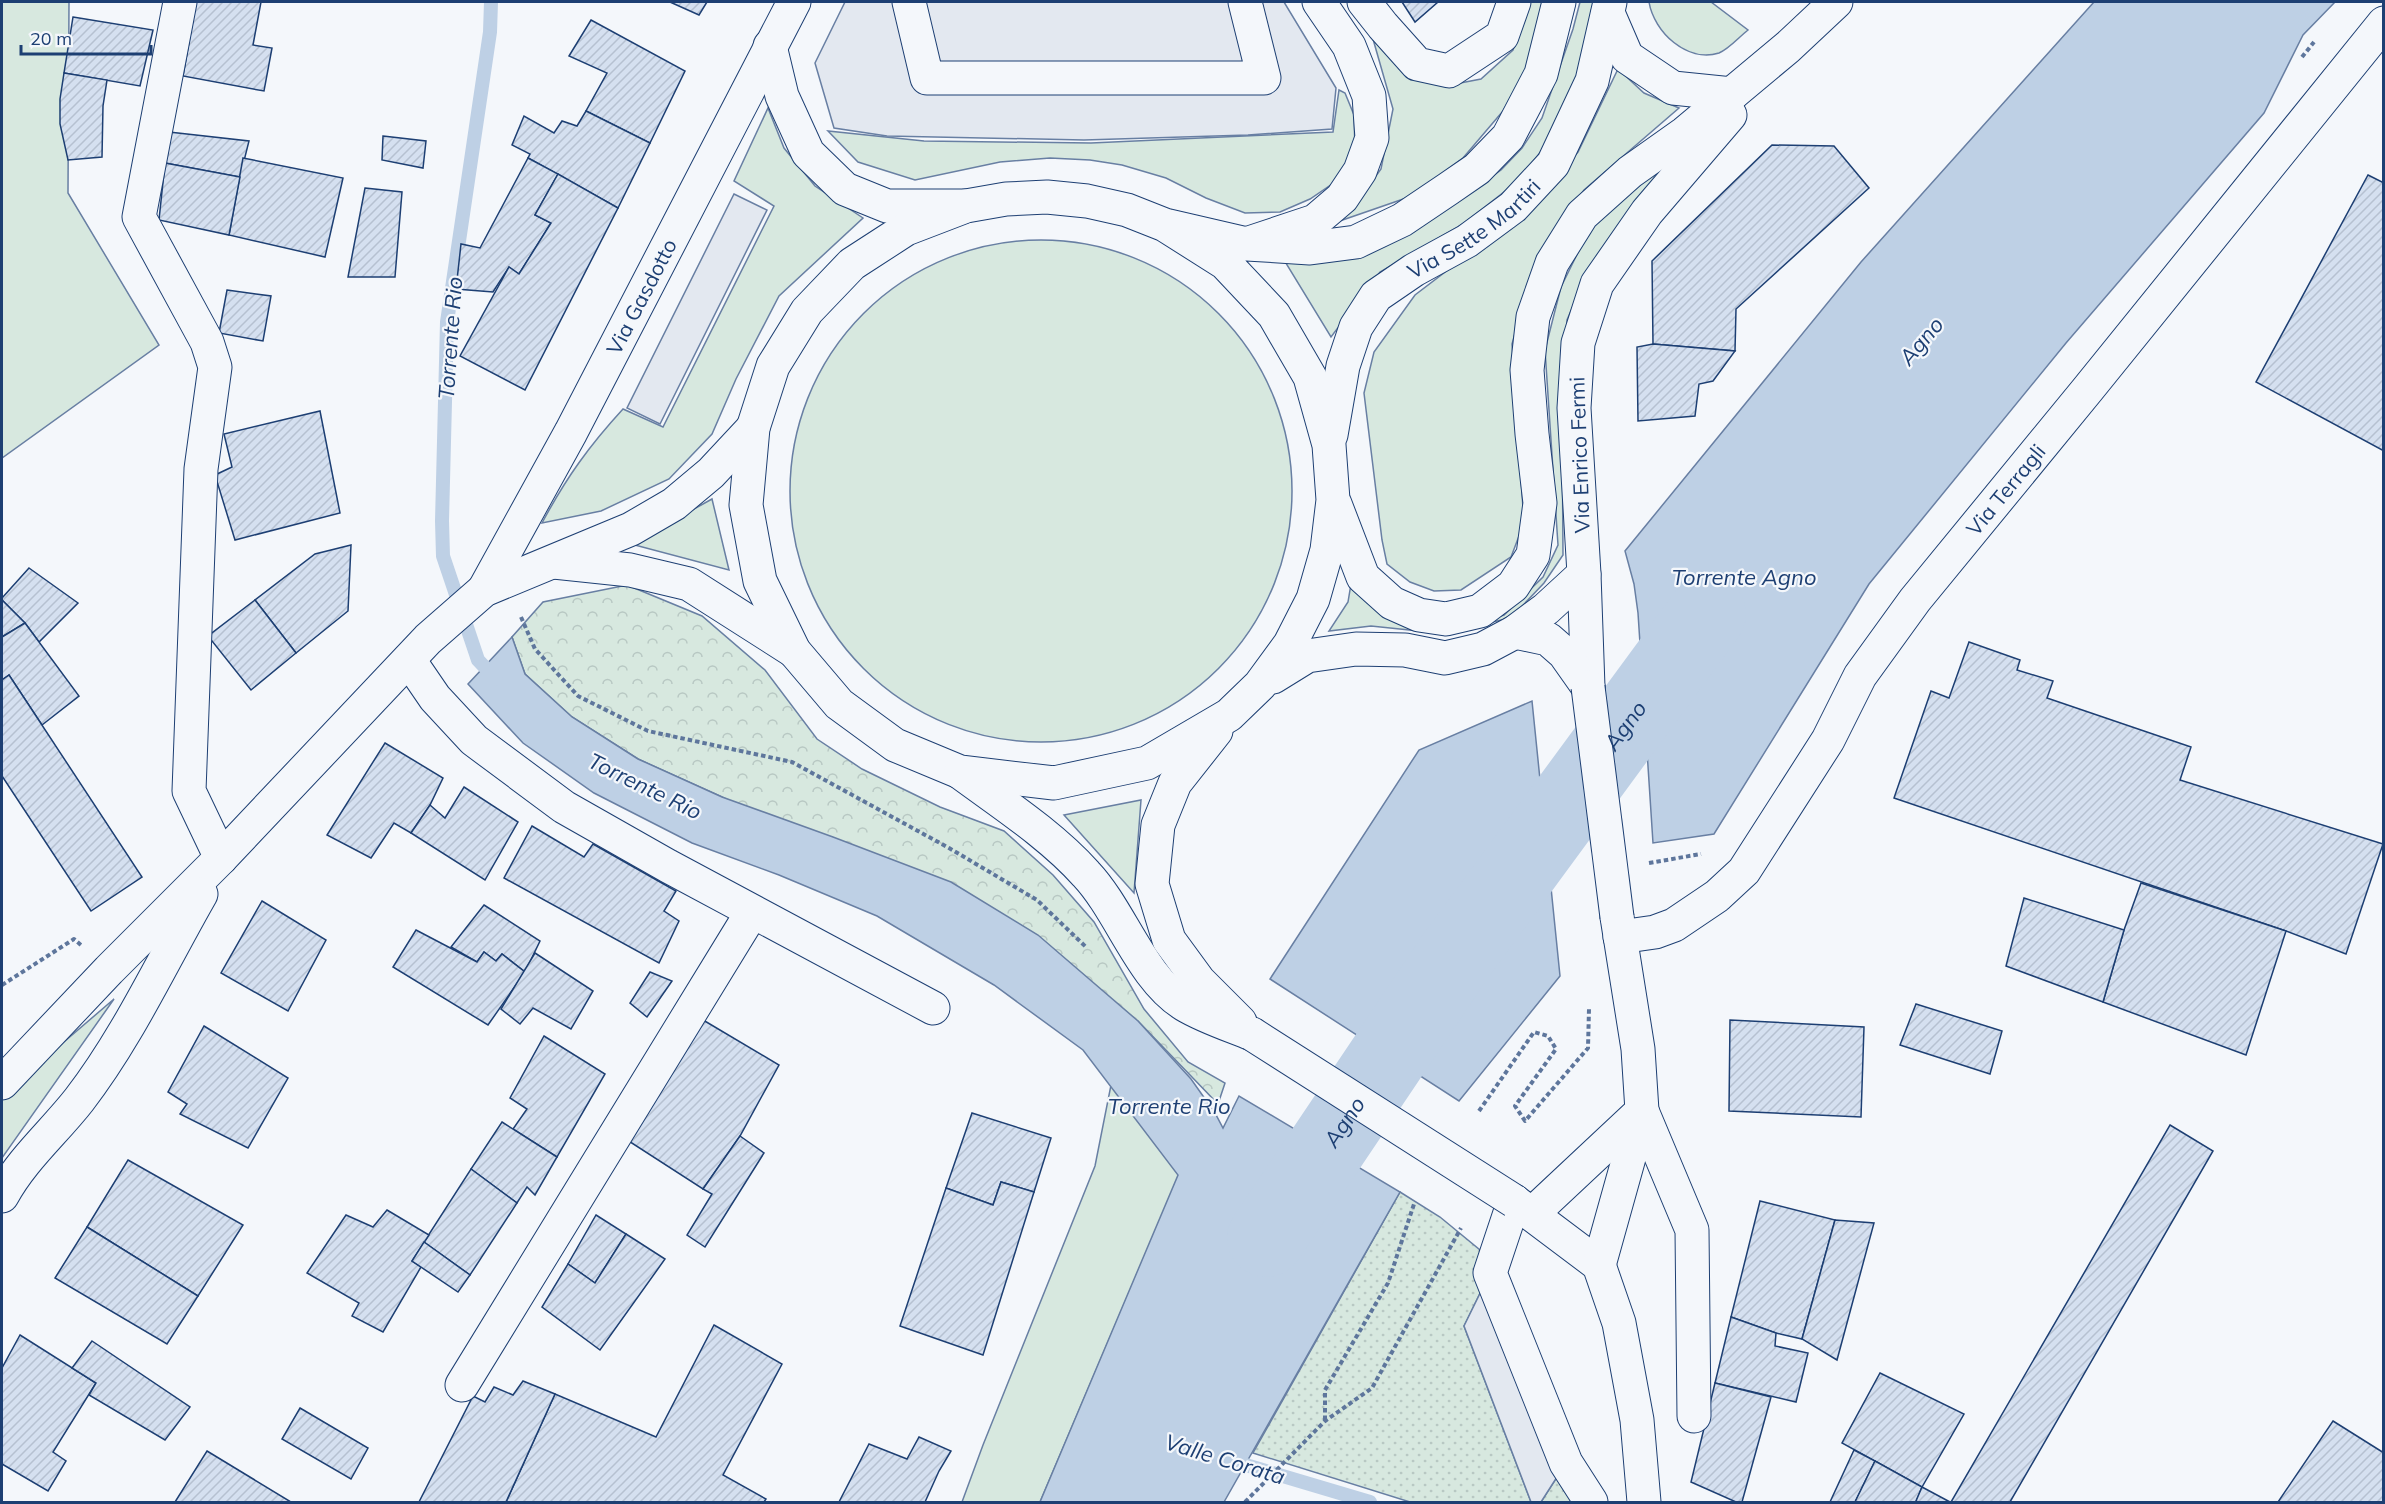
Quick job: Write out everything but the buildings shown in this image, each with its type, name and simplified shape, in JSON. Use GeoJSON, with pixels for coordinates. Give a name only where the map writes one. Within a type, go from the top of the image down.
{"type":"FeatureCollection","features":[{"type":"Feature","properties":{"kind":"main road"},"geometry":{"type":"LineString","coordinates":[[180,2],[139,217],[207,342],[215,367],[201,469],[189,791],[221,858]]}},
{"type":"Feature","properties":{"kind":"main road","name":"Via Gasdotto"},"geometry":{"type":"LineString","coordinates":[[484,590],[571,432],[794,2]]}},
{"type":"Feature","properties":{"kind":"main road"},"geometry":{"type":"LineString","coordinates":[[909,2],[927,78],[1264,78],[1245,2]]}},
{"type":"Feature","properties":{"kind":"main road"},"geometry":{"type":"LineString","coordinates":[[1247,244],[1315,221],[1324,214],[1342,198],[1360,171],[1372,138],[1369,96],[1348,46],[1319,2]]}},
{"type":"Feature","properties":{"kind":"main road"},"geometry":{"type":"LineString","coordinates":[[1364,2],[1417,64],[1449,71],[1502,36],[1514,2]]}},
{"type":"Feature","properties":{"kind":"main road","name":"Via Sette Martiri"},"geometry":{"type":"LineString","coordinates":[[1164,225],[1247,244],[1310,248],[1356,242],[1402,220],[1477,169],[1508,137],[1541,74],[1559,2]]}},
{"type":"Feature","properties":{"kind":"main road","name":"Via Enrico Fermi"},"geometry":{"type":"LineString","coordinates":[[1333,500],[1364,577],[1392,603],[1419,615],[1446,619],[1480,610],[1513,586],[1533,555],[1540,503],[1527,370],[1533,317],[1552,263],[1581,215],[1630,172],[1685,133],[1732,94],[1788,47],[1836,2]]}},
{"type":"Feature","properties":{"kind":"main road"},"geometry":{"type":"LineString","coordinates":[[1609,8],[1627,57],[1673,88],[1732,94]]}},
{"type":"Feature","properties":{"kind":"main road","name":"Via Sette Martiri"},"geometry":{"type":"LineString","coordinates":[[1329,446],[1343,366],[1356,327],[1376,296],[1414,270],[1467,241],[1513,207],[1553,164],[1592,81],[1609,8]]}},
{"type":"Feature","properties":{"kind":"main road","name":"Via Terragli"},"geometry":{"type":"LineString","coordinates":[[1618,927],[1655,932],[1674,925],[1717,896],[1744,871],[1828,740],[1860,676],[1915,600],[2384,23]]}},
{"type":"Feature","properties":{"kind":"main road"},"geometry":{"type":"LineString","coordinates":[[770,46],[782,96],[808,153],[845,189],[887,206],[966,206],[1006,199],[1047,197],[1088,201],[1127,210],[1164,225],[1225,263],[1274,315],[1310,377],[1329,446],[1333,500],[1327,550],[1313,599],[1290,644],[1260,685],[1229,715],[1174,783],[1158,825],[1152,884],[1169,940],[1200,981],[1252,1034]]}},
{"type":"Feature","properties":{"kind":"main road","name":"Via Enrico Fermi"},"geometry":{"type":"LineString","coordinates":[[1642,1111],[1638,1049],[1618,927],[1588,687],[1574,408],[1578,343],[1597,284],[1647,212],[1788,47]]}},
{"type":"Feature","properties":{"kind":"main road"},"geometry":{"type":"LineString","coordinates":[[966,206],[906,229],[852,264],[807,310],[773,366],[753,428],[746,505],[760,581],[794,651],[839,704],[895,746],[960,772],[1031,824],[1087,874],[1128,934],[1154,978],[1184,1005],[1252,1034],[1523,1208],[1599,1265],[1619,1323],[1637,1419],[1644,1503]]}},
{"type":"Feature","properties":{"kind":"main road"},"geometry":{"type":"LineString","coordinates":[[2,1083],[109,970],[221,858],[418,650],[484,590],[549,561],[631,530],[674,504],[711,473],[753,428]]}},
{"type":"Feature","properties":{"kind":"main road"},"geometry":{"type":"LineString","coordinates":[[549,561],[630,570],[689,584],[794,651]]}},
{"type":"Feature","properties":{"kind":"main road"},"geometry":{"type":"LineString","coordinates":[[1260,685],[1307,656],[1356,649],[1405,650],[1445,658],[1483,649],[1515,632],[1546,609],[1584,574]]}},
{"type":"Feature","properties":{"kind":"main road"},"geometry":{"type":"LineString","coordinates":[[1515,632],[1548,639],[1564,653],[1588,687]]}},
{"type":"Feature","properties":{"kind":"main road"},"geometry":{"type":"LineString","coordinates":[[418,650],[435,698],[474,740],[564,807],[752,912],[933,1008]]}},
{"type":"Feature","properties":{"kind":"main road"},"geometry":{"type":"LineString","coordinates":[[960,772],[1054,783],[1148,763],[1229,715]]}},
{"type":"Feature","properties":{"kind":"main road"},"geometry":{"type":"LineString","coordinates":[[2,1196],[38,1145],[78,1101],[111,1054],[221,858]]}},
{"type":"Feature","properties":{"kind":"main road"},"geometry":{"type":"LineString","coordinates":[[462,1385],[752,912]]}},
{"type":"Feature","properties":{"kind":"main road"},"geometry":{"type":"LineString","coordinates":[[1590,1503],[1566,1463],[1491,1273],[1523,1208],[1642,1111]]}},
{"type":"Feature","properties":{"kind":"main road"},"geometry":{"type":"LineString","coordinates":[[1599,1265],[1642,1111]]}},
{"type":"Feature","properties":{"kind":"main road"},"geometry":{"type":"LineString","coordinates":[[1642,1111],[1692,1230],[1694,1416]]}},
{"type":"Feature","properties":{"kind":"path"},"geometry":{"type":"LineString","coordinates":[[512,620],[521,615],[535,648],[578,696],[648,730],[792,762],[949,848],[1037,900],[1091,953]]}},
{"type":"Feature","properties":{"kind":"path"},"geometry":{"type":"LineString","coordinates":[[2,985],[74,939],[87,950]]}},
{"type":"Feature","properties":{"kind":"path"},"geometry":{"type":"LineString","coordinates":[[1324,1421],[1325,1390],[1388,1283],[1414,1204]]}},
{"type":"Feature","properties":{"kind":"path"},"geometry":{"type":"LineString","coordinates":[[1245,1503],[1324,1421],[1372,1388],[1467,1218]]}},
{"type":"Feature","properties":{"kind":"green space"},"geometry":{"type":"Polygon","coordinates":[[[2,2],[69,2],[68,193],[159,345],[2,458],[2,2]]]}},
{"type":"Feature","properties":{"kind":"green space"},"geometry":{"type":"Polygon","coordinates":[[[1529,2],[1542,2],[1534,55],[1503,111],[1463,158],[1412,196],[1331,224],[1358,201],[1381,169],[1393,109],[1373,39],[1450,85],[1481,79],[1513,50],[1529,2]]]}},
{"type":"Feature","properties":{"kind":"green space"},"geometry":{"type":"Polygon","coordinates":[[[1580,2],[1596,2],[1591,42],[1556,132],[1518,181],[1463,224],[1380,272],[1331,337],[1284,260],[1448,208],[1501,170],[1522,148],[1542,118],[1580,2]]]}},
{"type":"Feature","properties":{"kind":"green space"},"geometry":{"type":"Polygon","coordinates":[[[1649,2],[1711,2],[1748,30],[1719,53],[1707,55],[1695,53],[1684,49],[1665,34],[1652,13],[1649,2]]]}},
{"type":"Feature","properties":{"kind":"green space"},"geometry":{"type":"Polygon","coordinates":[[[1618,69],[1644,93],[1679,108],[1584,190],[1537,256],[1512,344],[1524,523],[1511,557],[1461,590],[1434,591],[1410,582],[1387,564],[1382,540],[1364,393],[1374,352],[1415,295],[1524,212],[1578,152],[1618,69]]]}},
{"type":"Feature","properties":{"kind":"green space"},"geometry":{"type":"Polygon","coordinates":[[[1339,90],[1345,93],[1354,115],[1355,150],[1335,182],[1310,199],[1280,212],[1245,213],[1206,198],[1166,178],[1122,165],[1090,160],[1050,158],[1000,162],[915,180],[858,162],[828,131],[924,141],[1091,143],[1333,132],[1339,90]]]}},
{"type":"Feature","properties":{"kind":"green space"},"geometry":{"type":"Polygon","coordinates":[[[1732,105],[1589,270],[1567,320],[1562,402],[1563,555],[1544,583],[1511,618],[1455,630],[1504,615],[1543,577],[1558,545],[1545,350],[1561,287],[1587,234],[1644,171],[1732,105]]]}},
{"type":"Feature","properties":{"kind":"green space"},"geometry":{"type":"Polygon","coordinates":[[[768,108],[784,148],[815,186],[863,218],[779,296],[736,379],[712,434],[669,479],[601,511],[542,523],[579,463],[623,409],[663,427],[774,206],[734,181],[768,108]]]}},
{"type":"Feature","properties":{"kind":"green space"},"geometry":{"type":"Polygon","coordinates":[[[1041,240],[1090,245],[1137,259],[1181,282],[1219,313],[1250,351],[1273,395],[1287,442],[1292,491],[1287,540],[1273,587],[1250,631],[1219,669],[1181,700],[1137,723],[1090,737],[1041,742],[992,737],[945,723],[901,700],[863,669],[832,631],[809,587],[795,540],[790,491],[795,442],[809,395],[832,351],[863,313],[901,282],[945,259],[992,245],[1041,240]]]}},
{"type":"Feature","properties":{"kind":"green space"},"geometry":{"type":"Polygon","coordinates":[[[712,499],[729,570],[631,544],[712,499]]]}},
{"type":"Feature","properties":{"kind":"green space"},"geometry":{"type":"Polygon","coordinates":[[[1353,572],[1419,631],[1371,626],[1329,631],[1348,602],[1353,572]]]}},
{"type":"Feature","properties":{"kind":"green space"},"geometry":{"type":"Polygon","coordinates":[[[627,585],[702,616],[765,670],[817,739],[862,769],[940,807],[1004,831],[1053,875],[1094,922],[1144,1009],[1188,1062],[1225,1083],[1218,1104],[1138,1021],[722,797],[638,759],[572,717],[525,674],[512,637],[543,602],[627,585]]]}},
{"type":"Feature","properties":{"kind":"green space"},"geometry":{"type":"Polygon","coordinates":[[[1141,800],[1134,893],[1064,815],[1141,800]]]}},
{"type":"Feature","properties":{"kind":"green space"},"geometry":{"type":"Polygon","coordinates":[[[114,999],[2,1158],[2,1095],[114,999]]]}},
{"type":"Feature","properties":{"kind":"green space"},"geometry":{"type":"Polygon","coordinates":[[[1111,1085],[1179,1175],[1040,1502],[962,1502],[1095,1166],[1111,1085]]]}},
{"type":"Feature","properties":{"kind":"green space"},"geometry":{"type":"Polygon","coordinates":[[[1400,1192],[1440,1217],[1480,1250],[1490,1273],[1464,1326],[1531,1502],[1410,1502],[1253,1453],[1400,1192]]]}},
{"type":"Feature","properties":{"kind":"green space"},"geometry":{"type":"Polygon","coordinates":[[[1566,1463],[1596,1502],[1541,1502],[1566,1463]]]}},
{"type":"Feature","properties":{"kind":"shaded area"},"geometry":{"type":"Polygon","coordinates":[[[845,2],[1284,2],[1336,88],[1332,129],[1248,135],[1084,140],[887,136],[834,128],[815,63],[845,2]]]}},
{"type":"Feature","properties":{"kind":"shaded area"},"geometry":{"type":"Polygon","coordinates":[[[734,194],[767,210],[660,424],[627,408],[734,194]]]}},
{"type":"Feature","properties":{"kind":"shaded area"},"geometry":{"type":"Polygon","coordinates":[[[1490,1273],[1566,1463],[1541,1502],[1531,1502],[1464,1326],[1490,1273]]]}},
{"type":"Feature","properties":{"kind":"water","name":"Torrente Agno"},"geometry":{"type":"Polygon","coordinates":[[[2094,2],[2335,2],[2303,35],[2264,113],[2066,343],[1869,584],[1714,834],[1653,843],[1638,613],[1634,584],[1625,551],[1861,262],[2094,2]]]}},
{"type":"Feature","properties":{"kind":"water"},"geometry":{"type":"Polygon","coordinates":[[[512,637],[525,674],[572,717],[638,759],[722,797],[951,882],[1038,935],[1138,1021],[1191,1079],[1223,1128],[1239,1096],[1400,1192],[1224,1502],[1040,1502],[1178,1175],[1083,1050],[994,985],[877,916],[779,875],[692,843],[594,793],[523,743],[468,684],[512,637]]]}},
{"type":"Feature","properties":{"kind":"water"},"geometry":{"type":"Polygon","coordinates":[[[1532,701],[1560,976],[1459,1101],[1270,979],[1419,750],[1532,701]]]}},
{"type":"Feature","properties":{"kind":"waterway","name":"Torrente Rio"},"geometry":{"type":"LineString","coordinates":[[491,2],[490,32],[447,322],[442,521],[443,556],[478,660],[496,679]]}},
{"type":"Feature","properties":{"kind":"waterway","name":"Agno"},"geometry":{"type":"LineString","coordinates":[[1266,1238],[1455,957],[1707,614]]}},
{"type":"Feature","properties":{"kind":"waterway","name":"Valle Corata"},"geometry":{"type":"LineString","coordinates":[[1229,1460],[1370,1502]]}}]}
